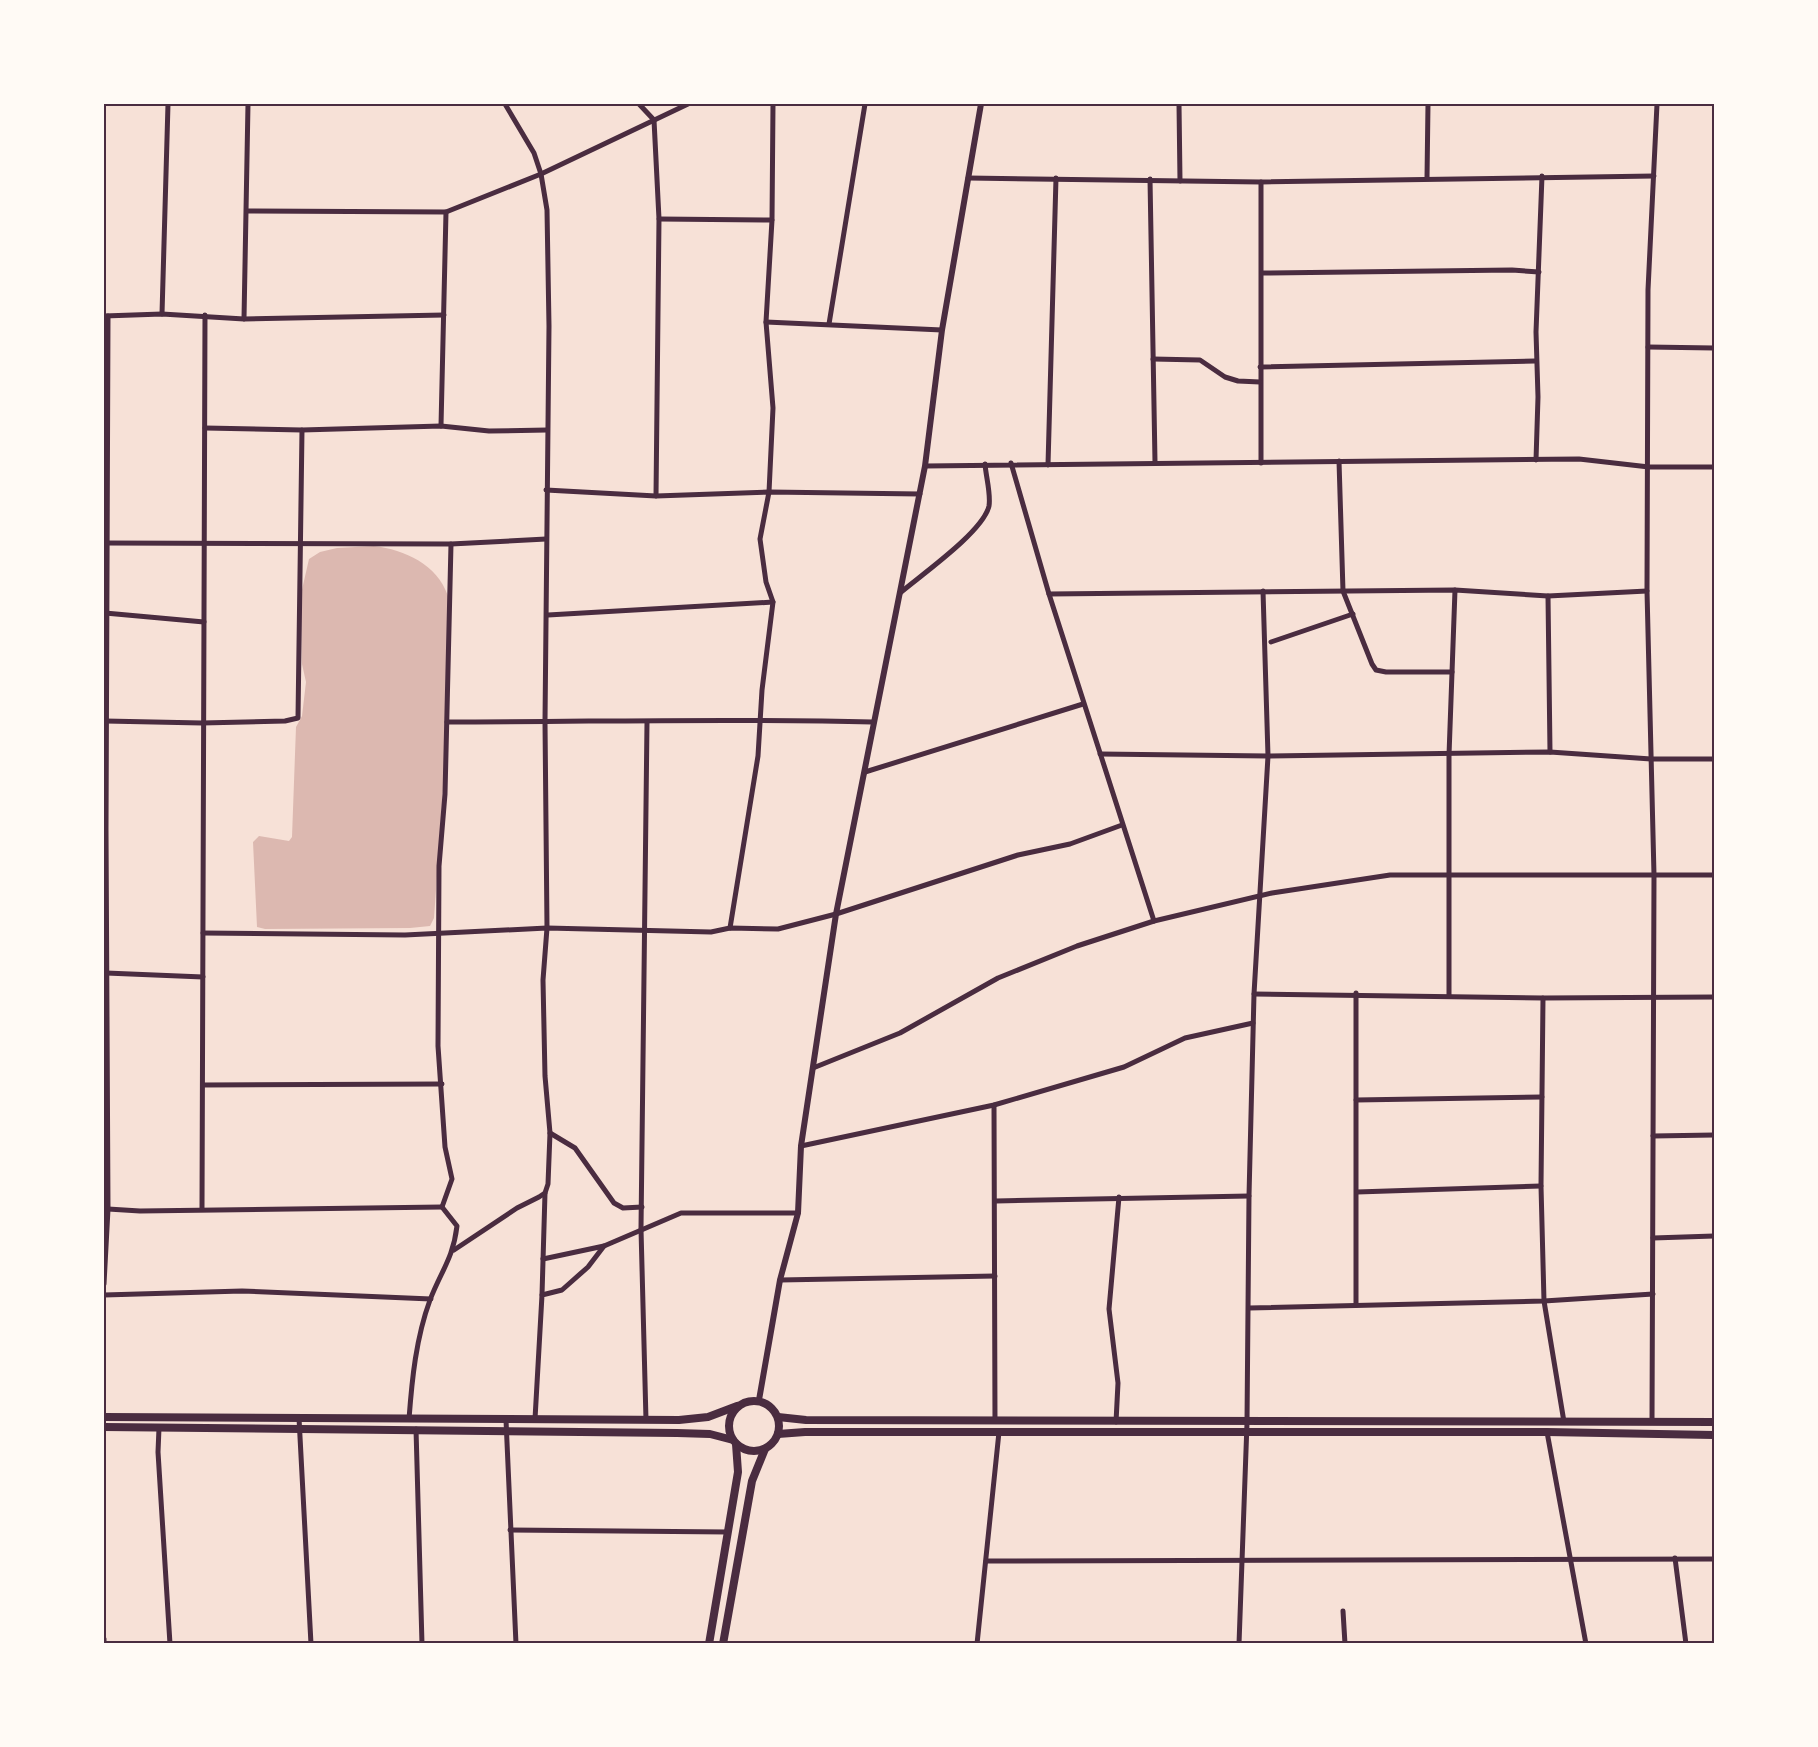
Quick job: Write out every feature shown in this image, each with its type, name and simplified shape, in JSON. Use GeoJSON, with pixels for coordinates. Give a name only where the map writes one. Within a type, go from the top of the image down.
{"type":"FeatureCollection","features":[{"type":"Feature","properties":{"kind":"highway"},"geometry":{"type":"LineString","coordinates":[[709,1644],[738,1472],[729,1419],[743,1402],[759,1400],[767,1403],[778,1417],[778,1434],[765,1449],[752,1481],[723,1644]]}},
{"type":"Feature","properties":{"kind":"highway"},"geometry":{"type":"LineString","coordinates":[[778,1417],[806,1420],[1116,1422],[1247,1427],[1714,1435]]}},
{"type":"Feature","properties":{"kind":"highway"},"geometry":{"type":"LineString","coordinates":[[778,1434],[1564,1422],[1714,1422]]}},
{"type":"Feature","properties":{"kind":"highway"},"geometry":{"type":"LineString","coordinates":[[734,1442],[750,1451],[765,1449]]}},
{"type":"Feature","properties":{"kind":"main road"},"geometry":{"type":"LineString","coordinates":[[104,1417],[646,1420],[708,1417],[737,1407]]}},
{"type":"Feature","properties":{"kind":"main road"},"geometry":{"type":"LineString","coordinates":[[104,1427],[693,1433],[723,1436],[734,1442]]}},
{"type":"Feature","properties":{"kind":"street"},"geometry":{"type":"LineString","coordinates":[[162,314],[168,104]]}},
{"type":"Feature","properties":{"kind":"street"},"geometry":{"type":"LineString","coordinates":[[244,319],[248,212],[248,104]]}},
{"type":"Feature","properties":{"kind":"street"},"geometry":{"type":"LineString","coordinates":[[505,104],[534,153],[542,174],[547,210],[549,326],[546,490],[548,615],[545,722],[547,928],[543,980],[544,1044],[550,1133],[548,1184],[545,1192],[535,1419]]}},
{"type":"Feature","properties":{"kind":"street"},"geometry":{"type":"LineString","coordinates":[[639,104],[654,120],[659,219],[656,496]]}},
{"type":"Feature","properties":{"kind":"street"},"geometry":{"type":"LineString","coordinates":[[248,212],[446,212],[542,174],[688,104]]}},
{"type":"Feature","properties":{"kind":"street"},"geometry":{"type":"LineString","coordinates":[[730,928],[758,756],[773,602],[766,582],[760,539],[769,492],[773,408],[766,322],[772,220],[773,104]]}},
{"type":"Feature","properties":{"kind":"street"},"geometry":{"type":"LineString","coordinates":[[829,324],[865,104]]}},
{"type":"Feature","properties":{"kind":"street"},"geometry":{"type":"LineString","coordinates":[[759,1400],[780,1280],[798,1213],[801,1146],[836,914],[865,772],[872,722],[920,494],[942,330],[981,104]]}},
{"type":"Feature","properties":{"kind":"street"},"geometry":{"type":"LineString","coordinates":[[1179,104],[1180,181]]}},
{"type":"Feature","properties":{"kind":"street"},"geometry":{"type":"LineString","coordinates":[[1427,178],[1428,104]]}},
{"type":"Feature","properties":{"kind":"street"},"geometry":{"type":"LineString","coordinates":[[1652,1422],[1654,874],[1647,591],[1648,290],[1657,104]]}},
{"type":"Feature","properties":{"kind":"street"},"geometry":{"type":"LineString","coordinates":[[1536,460],[1538,397],[1535,361],[1542,176]]}},
{"type":"Feature","properties":{"kind":"street"},"geometry":{"type":"LineString","coordinates":[[968,178],[1261,182],[1654,176]]}},
{"type":"Feature","properties":{"kind":"street"},"geometry":{"type":"LineString","coordinates":[[1048,465],[1056,178]]}},
{"type":"Feature","properties":{"kind":"street"},"geometry":{"type":"LineString","coordinates":[[1150,179],[1155,462]]}},
{"type":"Feature","properties":{"kind":"street"},"geometry":{"type":"LineString","coordinates":[[1261,182],[1261,464]]}},
{"type":"Feature","properties":{"kind":"street"},"geometry":{"type":"LineString","coordinates":[[441,426],[446,212]]}},
{"type":"Feature","properties":{"kind":"street"},"geometry":{"type":"LineString","coordinates":[[659,219],[772,220]]}},
{"type":"Feature","properties":{"kind":"street"},"geometry":{"type":"LineString","coordinates":[[1262,273],[1512,270],[1539,272]]}},
{"type":"Feature","properties":{"kind":"street"},"geometry":{"type":"LineString","coordinates":[[104,1284],[108,1209],[105,1113],[106,316],[162,314],[244,319],[444,315]]}},
{"type":"Feature","properties":{"kind":"street"},"geometry":{"type":"LineString","coordinates":[[202,1209],[205,315]]}},
{"type":"Feature","properties":{"kind":"street"},"geometry":{"type":"LineString","coordinates":[[766,322],[942,330]]}},
{"type":"Feature","properties":{"kind":"street"},"geometry":{"type":"LineString","coordinates":[[1648,347],[1714,348]]}},
{"type":"Feature","properties":{"kind":"street"},"geometry":{"type":"LineString","coordinates":[[1153,359],[1200,360],[1225,377],[1238,381],[1260,382]]}},
{"type":"Feature","properties":{"kind":"street"},"geometry":{"type":"LineString","coordinates":[[1260,367],[1535,361]]}},
{"type":"Feature","properties":{"kind":"street"},"geometry":{"type":"LineString","coordinates":[[205,428],[302,430],[441,426],[489,431],[547,430]]}},
{"type":"Feature","properties":{"kind":"street"},"geometry":{"type":"LineString","coordinates":[[105,721],[202,723],[285,721],[298,718],[302,430]]}},
{"type":"Feature","properties":{"kind":"street"},"geometry":{"type":"LineString","coordinates":[[925,466],[1593,459],[1649,467],[1714,467]]}},
{"type":"Feature","properties":{"kind":"street"},"geometry":{"type":"LineString","coordinates":[[1339,462],[1343,591],[1376,670],[1452,672]]}},
{"type":"Feature","properties":{"kind":"street"},"geometry":{"type":"LineString","coordinates":[[900,592],[952,550],[984,517],[989,505],[985,464]]}},
{"type":"Feature","properties":{"kind":"street"},"geometry":{"type":"LineString","coordinates":[[1011,464],[1083,704],[1154,921]]}},
{"type":"Feature","properties":{"kind":"street"},"geometry":{"type":"LineString","coordinates":[[546,490],[656,496],[769,492],[920,494]]}},
{"type":"Feature","properties":{"kind":"street"},"geometry":{"type":"LineString","coordinates":[[106,543],[451,544],[546,539]]}},
{"type":"Feature","properties":{"kind":"street"},"geometry":{"type":"LineString","coordinates":[[442,1207],[452,1179],[445,1147],[438,1046],[439,933],[451,544]]}},
{"type":"Feature","properties":{"kind":"street"},"geometry":{"type":"LineString","coordinates":[[1049,594],[1455,590],[1548,596],[1647,591]]}},
{"type":"Feature","properties":{"kind":"street"},"geometry":{"type":"LineString","coordinates":[[1449,996],[1450,755],[1455,590]]}},
{"type":"Feature","properties":{"kind":"street"},"geometry":{"type":"LineString","coordinates":[[1450,755],[1455,590]]}},
{"type":"Feature","properties":{"kind":"street"},"geometry":{"type":"LineString","coordinates":[[1239,1644],[1240,1559],[1247,1427],[1248,1196],[1253,1023],[1268,756],[1263,591]]}},
{"type":"Feature","properties":{"kind":"street"},"geometry":{"type":"LineString","coordinates":[[1548,596],[1550,752]]}},
{"type":"Feature","properties":{"kind":"street"},"geometry":{"type":"LineString","coordinates":[[548,615],[773,602]]}},
{"type":"Feature","properties":{"kind":"street"},"geometry":{"type":"LineString","coordinates":[[105,613],[204,622]]}},
{"type":"Feature","properties":{"kind":"street"},"geometry":{"type":"LineString","coordinates":[[1271,642],[1353,614]]}},
{"type":"Feature","properties":{"kind":"street"},"geometry":{"type":"LineString","coordinates":[[865,772],[1083,704]]}},
{"type":"Feature","properties":{"kind":"street"},"geometry":{"type":"LineString","coordinates":[[447,722],[647,722],[760,719],[872,722]]}},
{"type":"Feature","properties":{"kind":"street"},"geometry":{"type":"LineString","coordinates":[[646,1420],[641,1229],[647,722]]}},
{"type":"Feature","properties":{"kind":"street"},"geometry":{"type":"LineString","coordinates":[[1100,754],[1268,756],[1550,752],[1651,759],[1714,759]]}},
{"type":"Feature","properties":{"kind":"street"},"geometry":{"type":"LineString","coordinates":[[203,933],[439,933],[547,928],[711,932],[730,928],[778,929],[836,914],[1018,855],[1070,844],[1122,825]]}},
{"type":"Feature","properties":{"kind":"street"},"geometry":{"type":"LineString","coordinates":[[813,1068],[900,1034],[998,978],[1077,946],[1154,921],[1259,896],[1390,875],[1714,875]]}},
{"type":"Feature","properties":{"kind":"street"},"geometry":{"type":"LineString","coordinates":[[106,973],[203,977]]}},
{"type":"Feature","properties":{"kind":"street"},"geometry":{"type":"LineString","coordinates":[[1254,994],[1356,993],[1543,998],[1714,997]]}},
{"type":"Feature","properties":{"kind":"street"},"geometry":{"type":"LineString","coordinates":[[1356,993],[1356,1305]]}},
{"type":"Feature","properties":{"kind":"street"},"geometry":{"type":"LineString","coordinates":[[1543,998],[1541,1186],[1544,1301],[1564,1422]]}},
{"type":"Feature","properties":{"kind":"street"},"geometry":{"type":"LineString","coordinates":[[801,1146],[994,1105],[1124,1067],[1185,1038],[1253,1023]]}},
{"type":"Feature","properties":{"kind":"street"},"geometry":{"type":"LineString","coordinates":[[203,1085],[442,1084]]}},
{"type":"Feature","properties":{"kind":"street"},"geometry":{"type":"LineString","coordinates":[[1356,1100],[1542,1097]]}},
{"type":"Feature","properties":{"kind":"street"},"geometry":{"type":"LineString","coordinates":[[994,1105],[995,1421]]}},
{"type":"Feature","properties":{"kind":"street"},"geometry":{"type":"LineString","coordinates":[[550,1133],[575,1148],[614,1203],[623,1208],[642,1207]]}},
{"type":"Feature","properties":{"kind":"street"},"geometry":{"type":"LineString","coordinates":[[1653,1136],[1714,1135]]}},
{"type":"Feature","properties":{"kind":"street"},"geometry":{"type":"LineString","coordinates":[[1357,1192],[1541,1186]]}},
{"type":"Feature","properties":{"kind":"street"},"geometry":{"type":"LineString","coordinates":[[454,1250],[545,1192]]}},
{"type":"Feature","properties":{"kind":"street"},"geometry":{"type":"LineString","coordinates":[[996,1201],[1248,1196]]}},
{"type":"Feature","properties":{"kind":"street"},"geometry":{"type":"LineString","coordinates":[[1116,1422],[1117,1364],[1109,1309],[1119,1197]]}},
{"type":"Feature","properties":{"kind":"street"},"geometry":{"type":"LineString","coordinates":[[108,1209],[442,1207]]}},
{"type":"Feature","properties":{"kind":"street"},"geometry":{"type":"LineString","coordinates":[[409,1419],[414,1363],[431,1299],[454,1250],[457,1226],[442,1207]]}},
{"type":"Feature","properties":{"kind":"street"},"geometry":{"type":"LineString","coordinates":[[543,1259],[604,1246],[681,1213],[798,1213]]}},
{"type":"Feature","properties":{"kind":"street"},"geometry":{"type":"LineString","coordinates":[[1653,1238],[1714,1236]]}},
{"type":"Feature","properties":{"kind":"street"},"geometry":{"type":"LineString","coordinates":[[542,1296],[562,1290],[588,1267],[604,1246]]}},
{"type":"Feature","properties":{"kind":"street"},"geometry":{"type":"LineString","coordinates":[[780,1280],[995,1276]]}},
{"type":"Feature","properties":{"kind":"street"},"geometry":{"type":"LineString","coordinates":[[104,1295],[242,1291],[431,1299]]}},
{"type":"Feature","properties":{"kind":"street"},"geometry":{"type":"LineString","coordinates":[[1249,1308],[1544,1301],[1653,1294]]}},
{"type":"Feature","properties":{"kind":"street"},"geometry":{"type":"LineString","coordinates":[[299,1418],[312,1644]]}},
{"type":"Feature","properties":{"kind":"street"},"geometry":{"type":"LineString","coordinates":[[506,1420],[516,1644]]}},
{"type":"Feature","properties":{"kind":"street"},"geometry":{"type":"LineString","coordinates":[[159,1428],[158,1452],[170,1644]]}},
{"type":"Feature","properties":{"kind":"street"},"geometry":{"type":"LineString","coordinates":[[416,1430],[422,1644]]}},
{"type":"Feature","properties":{"kind":"street"},"geometry":{"type":"LineString","coordinates":[[977,1644],[999,1432]]}},
{"type":"Feature","properties":{"kind":"street"},"geometry":{"type":"LineString","coordinates":[[1547,1432],[1586,1644]]}},
{"type":"Feature","properties":{"kind":"street"},"geometry":{"type":"LineString","coordinates":[[510,1530],[728,1532]]}},
{"type":"Feature","properties":{"kind":"street"},"geometry":{"type":"LineString","coordinates":[[1675,1558],[1686,1644]]}},
{"type":"Feature","properties":{"kind":"street"},"geometry":{"type":"LineString","coordinates":[[986,1561],[1714,1559]]}},
{"type":"Feature","properties":{"kind":"street"},"geometry":{"type":"LineString","coordinates":[[1343,1611],[1345,1644]]}},
{"type":"Feature","properties":{"kind":"street"},"geometry":{"type":"LineString","coordinates":[[104,1639],[104,1644]]}},
{"type":"Feature","properties":{"kind":"shaded area"},"geometry":{"type":"Polygon","coordinates":[[[374,546],[397,551],[418,560],[436,575],[448,596],[444,776],[434,918],[430,926],[410,928],[265,929],[257,927],[253,842],[259,836],[289,841],[292,837],[296,727],[302,716],[306,682],[302,664],[301,594],[309,559],[320,552],[337,548],[374,546]]]}}]}
